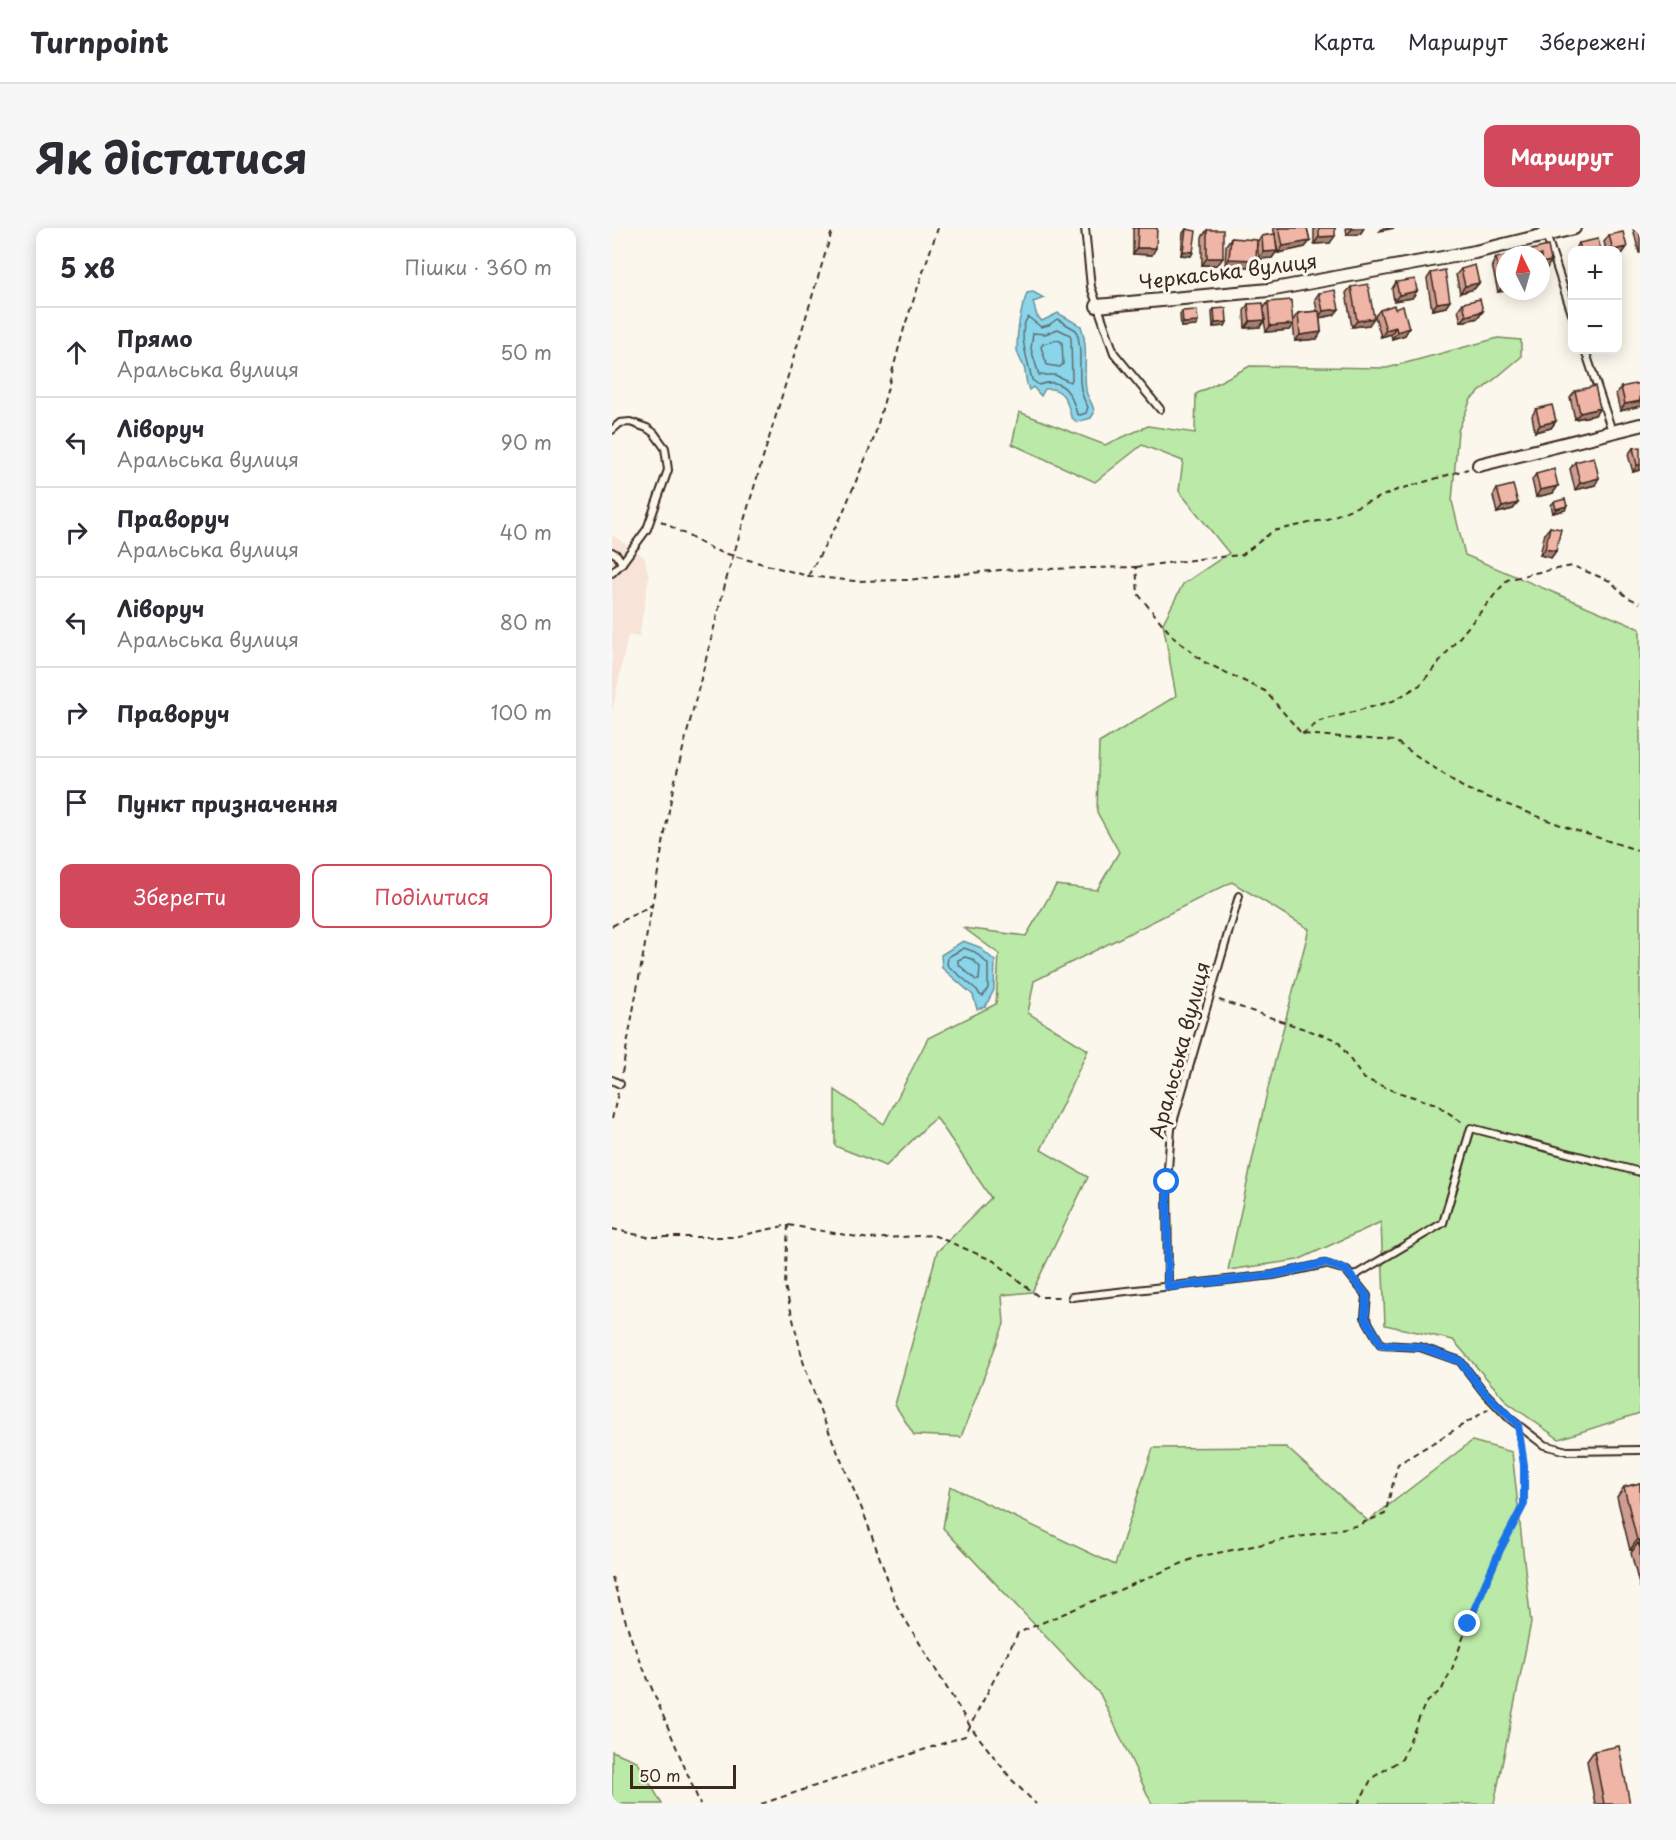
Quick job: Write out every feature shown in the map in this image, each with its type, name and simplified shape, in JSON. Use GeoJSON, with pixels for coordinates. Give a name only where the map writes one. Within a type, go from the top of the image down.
{"type":"FeatureCollection","features":[{"type":"Feature","properties":{"kind":"street","name":"Черкаська вулиця"},"geometry":{"type":"LineString","coordinates":[[1097,306],[1269,290],[1475,252],[1545,231],[1574,228]]}},
{"type":"Feature","properties":{"kind":"street"},"geometry":{"type":"LineString","coordinates":[[1479,465],[1640,425]]}},
{"type":"Feature","properties":{"kind":"lane"},"geometry":{"type":"LineString","coordinates":[[1085,228],[1091,286],[1114,352],[1160,409]]}},
{"type":"Feature","properties":{"kind":"lane"},"geometry":{"type":"LineString","coordinates":[[1545,231],[1568,302]]}},
{"type":"Feature","properties":{"kind":"lane"},"geometry":{"type":"LineString","coordinates":[[1586,354],[1612,432]]}},
{"type":"Feature","properties":{"kind":"lane"},"geometry":{"type":"LineString","coordinates":[[612,430],[620,423],[630,423],[647,428],[666,448],[668,470],[647,528],[612,573]]}},
{"type":"Feature","properties":{"kind":"lane"},"geometry":{"type":"LineString","coordinates":[[612,552],[622,563]]}},
{"type":"Feature","properties":{"kind":"lane","name":"Аральська вулиця"},"geometry":{"type":"LineString","coordinates":[[1168,1287],[1167,1182],[1171,1129],[1239,896]]}},
{"type":"Feature","properties":{"kind":"lane"},"geometry":{"type":"LineString","coordinates":[[612,1080],[620,1084]]}},
{"type":"Feature","properties":{"kind":"lane"},"geometry":{"type":"LineString","coordinates":[[1352,1277],[1443,1223],[1471,1128],[1640,1172]]}},
{"type":"Feature","properties":{"kind":"lane"},"geometry":{"type":"LineString","coordinates":[[1072,1297],[1273,1275],[1325,1263],[1346,1270],[1367,1296],[1365,1317],[1381,1345],[1420,1347],[1460,1361],[1496,1405],[1544,1444],[1567,1451],[1640,1449]]}},
{"type":"Feature","properties":{"kind":"path"},"geometry":{"type":"LineString","coordinates":[[612,1119],[673,788],[734,556],[832,228]]}},
{"type":"Feature","properties":{"kind":"path"},"geometry":{"type":"LineString","coordinates":[[808,576],[841,518],[874,438],[905,325],[938,228]]}},
{"type":"Feature","properties":{"kind":"path"},"geometry":{"type":"LineString","coordinates":[[652,517],[714,550],[808,576],[855,581],[907,580],[1000,570],[1136,567],[1242,555],[1273,531],[1327,519],[1397,490],[1479,465]]}},
{"type":"Feature","properties":{"kind":"path"},"geometry":{"type":"LineString","coordinates":[[1302,734],[1320,721],[1393,701],[1420,685],[1507,580],[1573,566],[1610,581],[1627,597],[1640,603]]}},
{"type":"Feature","properties":{"kind":"path"},"geometry":{"type":"LineString","coordinates":[[1136,567],[1138,594],[1174,638],[1204,662],[1264,691],[1302,734],[1395,741],[1464,788],[1571,829],[1640,851]]}},
{"type":"Feature","properties":{"kind":"path"},"geometry":{"type":"LineString","coordinates":[[612,926],[652,905]]}},
{"type":"Feature","properties":{"kind":"path"},"geometry":{"type":"LineString","coordinates":[[1209,996],[1337,1040],[1362,1078],[1436,1104],[1471,1128]]}},
{"type":"Feature","properties":{"kind":"path"},"geometry":{"type":"LineString","coordinates":[[612,1229],[647,1237],[734,1237],[788,1225],[869,1239],[933,1235],[994,1261],[1039,1297],[1072,1297]]}},
{"type":"Feature","properties":{"kind":"path"},"geometry":{"type":"LineString","coordinates":[[788,1225],[785,1286],[803,1361],[821,1413],[864,1514],[897,1606],[970,1726],[1012,1780],[1036,1804]]}},
{"type":"Feature","properties":{"kind":"path"},"geometry":{"type":"LineString","coordinates":[[761,1804],[965,1736],[1018,1634],[1197,1557],[1355,1526],[1385,1514],[1398,1464],[1496,1405]]}},
{"type":"Feature","properties":{"kind":"path"},"geometry":{"type":"LineString","coordinates":[[1358,1804],[1372,1779],[1402,1759],[1425,1704],[1442,1689],[1500,1550],[1524,1504],[1524,1465],[1518,1425]]}},
{"type":"Feature","properties":{"kind":"path"},"geometry":{"type":"LineString","coordinates":[[612,1577],[632,1641],[700,1804]]}},
{"type":"Feature","properties":{"kind":"shaded area"},"geometry":{"type":"Polygon","coordinates":[[[612,535],[644,557],[649,576],[639,637],[628,635],[612,712],[612,535]]]}},
{"type":"Feature","properties":{"kind":"green space"},"geometry":{"type":"Polygon","coordinates":[[[1498,338],[1521,340],[1521,357],[1471,399],[1458,431],[1452,501],[1465,555],[1640,629],[1640,1413],[1559,1439],[1508,1403],[1453,1340],[1385,1325],[1381,1222],[1298,1260],[1228,1270],[1268,1088],[1309,929],[1232,882],[1034,981],[1028,1013],[1088,1050],[1041,1150],[1088,1177],[1032,1292],[1002,1295],[1004,1324],[961,1437],[914,1435],[895,1405],[937,1252],[991,1198],[936,1117],[886,1166],[835,1146],[835,1090],[884,1124],[928,1038],[996,1004],[999,954],[964,928],[1026,936],[1056,885],[1097,890],[1119,852],[1097,812],[1099,743],[1176,696],[1163,623],[1183,584],[1229,553],[1179,491],[1183,461],[1142,445],[1095,482],[1012,444],[1019,412],[1105,445],[1148,426],[1195,433],[1196,394],[1250,366],[1387,368],[1498,338]]]}},
{"type":"Feature","properties":{"kind":"green space"},"geometry":{"type":"Polygon","coordinates":[[[1472,1441],[1512,1452],[1531,1623],[1494,1804],[1152,1804],[1100,1694],[943,1528],[950,1486],[1115,1565],[1153,1448],[1286,1447],[1368,1521],[1472,1441]]]}},
{"type":"Feature","properties":{"kind":"green space"},"geometry":{"type":"Polygon","coordinates":[[[612,1751],[637,1761],[662,1804],[612,1804],[612,1751]]]}},
{"type":"Feature","properties":{"kind":"water"},"geometry":{"type":"Polygon","coordinates":[[[1033,292],[1044,298],[1033,302],[1037,316],[1042,321],[1058,313],[1081,326],[1085,342],[1086,390],[1094,410],[1091,418],[1077,422],[1071,417],[1064,396],[1056,390],[1045,389],[1041,396],[1033,387],[1029,390],[1024,368],[1017,352],[1017,342],[1019,321],[1027,293],[1033,292]]]}},
{"type":"Feature","properties":{"kind":"water"},"geometry":{"type":"Polygon","coordinates":[[[963,941],[979,947],[995,961],[994,990],[985,1007],[977,1009],[973,995],[942,968],[941,955],[963,941]]]}},
{"type":"Feature","properties":{"kind":"building"},"geometry":{"type":"Polygon","coordinates":[[[1138,228],[1157,228],[1156,248],[1137,248],[1138,228]]]}},
{"type":"Feature","properties":{"kind":"building"},"geometry":{"type":"Polygon","coordinates":[[[1279,228],[1307,228],[1310,241],[1283,246],[1279,228]]]}},
{"type":"Feature","properties":{"kind":"building"},"geometry":{"type":"Polygon","coordinates":[[[1319,228],[1335,228],[1335,236],[1319,237],[1319,228]]]}},
{"type":"Feature","properties":{"kind":"building"},"geometry":{"type":"Polygon","coordinates":[[[1186,229],[1196,231],[1193,252],[1183,251],[1186,229]]]}},
{"type":"Feature","properties":{"kind":"building"},"geometry":{"type":"Polygon","coordinates":[[[1207,230],[1223,230],[1223,258],[1207,258],[1207,230]]]}},
{"type":"Feature","properties":{"kind":"building"},"geometry":{"type":"Polygon","coordinates":[[[1623,232],[1627,247],[1612,246],[1609,235],[1623,232]]]}},
{"type":"Feature","properties":{"kind":"building"},"geometry":{"type":"Polygon","coordinates":[[[1275,234],[1277,251],[1263,252],[1262,236],[1275,234]]]}},
{"type":"Feature","properties":{"kind":"building"},"geometry":{"type":"Polygon","coordinates":[[[1231,238],[1257,240],[1256,260],[1229,259],[1231,238]]]}},
{"type":"Feature","properties":{"kind":"building"},"geometry":{"type":"Polygon","coordinates":[[[1598,239],[1600,246],[1580,246],[1579,243],[1598,239]]]}},
{"type":"Feature","properties":{"kind":"building"},"geometry":{"type":"Polygon","coordinates":[[[1475,265],[1479,283],[1465,286],[1461,269],[1475,265]]]}},
{"type":"Feature","properties":{"kind":"building"},"geometry":{"type":"Polygon","coordinates":[[[1445,270],[1450,301],[1437,303],[1431,273],[1445,270]]]}},
{"type":"Feature","properties":{"kind":"building"},"geometry":{"type":"Polygon","coordinates":[[[1415,279],[1417,291],[1399,295],[1396,282],[1415,279]]]}},
{"type":"Feature","properties":{"kind":"building"},"geometry":{"type":"Polygon","coordinates":[[[1368,284],[1374,318],[1357,321],[1351,287],[1368,284]]]}},
{"type":"Feature","properties":{"kind":"building"},"geometry":{"type":"Polygon","coordinates":[[[1335,290],[1339,309],[1323,311],[1319,293],[1335,290]]]}},
{"type":"Feature","properties":{"kind":"building"},"geometry":{"type":"Polygon","coordinates":[[[1480,299],[1483,311],[1466,316],[1463,303],[1480,299]]]}},
{"type":"Feature","properties":{"kind":"building"},"geometry":{"type":"Polygon","coordinates":[[[1291,300],[1293,324],[1270,326],[1268,302],[1291,300]]]}},
{"type":"Feature","properties":{"kind":"building"},"geometry":{"type":"Polygon","coordinates":[[[1263,303],[1265,320],[1250,321],[1248,304],[1263,303]]]}},
{"type":"Feature","properties":{"kind":"building"},"geometry":{"type":"Polygon","coordinates":[[[1394,305],[1395,309],[1403,306],[1409,328],[1397,332],[1396,327],[1386,330],[1380,310],[1394,305]]]}},
{"type":"Feature","properties":{"kind":"building"},"geometry":{"type":"Polygon","coordinates":[[[1226,308],[1227,322],[1215,323],[1214,309],[1226,308]]]}},
{"type":"Feature","properties":{"kind":"building"},"geometry":{"type":"Polygon","coordinates":[[[1197,310],[1198,322],[1183,323],[1182,311],[1197,310]]]}},
{"type":"Feature","properties":{"kind":"building"},"geometry":{"type":"Polygon","coordinates":[[[1319,311],[1321,332],[1300,335],[1298,313],[1319,311]]]}},
{"type":"Feature","properties":{"kind":"building"},"geometry":{"type":"Polygon","coordinates":[[[1640,383],[1640,401],[1625,404],[1621,387],[1640,383]]]}},
{"type":"Feature","properties":{"kind":"building"},"geometry":{"type":"Polygon","coordinates":[[[1595,386],[1600,408],[1580,413],[1575,391],[1595,386]]]}},
{"type":"Feature","properties":{"kind":"building"},"geometry":{"type":"Polygon","coordinates":[[[1552,405],[1556,421],[1540,425],[1536,409],[1552,405]]]}},
{"type":"Feature","properties":{"kind":"building"},"geometry":{"type":"Polygon","coordinates":[[[1640,447],[1640,465],[1637,465],[1633,448],[1640,447]]]}},
{"type":"Feature","properties":{"kind":"building"},"geometry":{"type":"Polygon","coordinates":[[[1594,457],[1599,478],[1580,483],[1575,462],[1594,457]]]}},
{"type":"Feature","properties":{"kind":"building"},"geometry":{"type":"Polygon","coordinates":[[[1554,469],[1558,486],[1540,490],[1536,474],[1554,469]]]}},
{"type":"Feature","properties":{"kind":"building"},"geometry":{"type":"Polygon","coordinates":[[[1513,485],[1518,503],[1502,507],[1497,489],[1513,485]]]}},
{"type":"Feature","properties":{"kind":"building"},"geometry":{"type":"Polygon","coordinates":[[[1565,499],[1567,506],[1556,509],[1554,502],[1565,499]]]}},
{"type":"Feature","properties":{"kind":"building"},"geometry":{"type":"Polygon","coordinates":[[[1550,527],[1561,529],[1556,551],[1545,549],[1550,527]]]}},
{"type":"Feature","properties":{"kind":"building"},"geometry":{"type":"Polygon","coordinates":[[[1640,1483],[1640,1540],[1637,1540],[1624,1487],[1640,1483]]]}},
{"type":"Feature","properties":{"kind":"building"},"geometry":{"type":"Polygon","coordinates":[[[1619,1746],[1630,1804],[1604,1804],[1594,1751],[1619,1746]]]}},
{"type":"Feature","properties":{"kind":"route"},"geometry":{"type":"LineString","coordinates":[[1167,1182],[1168,1287],[1273,1275],[1325,1263],[1346,1270],[1367,1296],[1365,1317],[1381,1345],[1420,1347],[1460,1361],[1483,1391],[1518,1425],[1524,1465],[1524,1504],[1500,1550],[1468,1624]]}}]}
